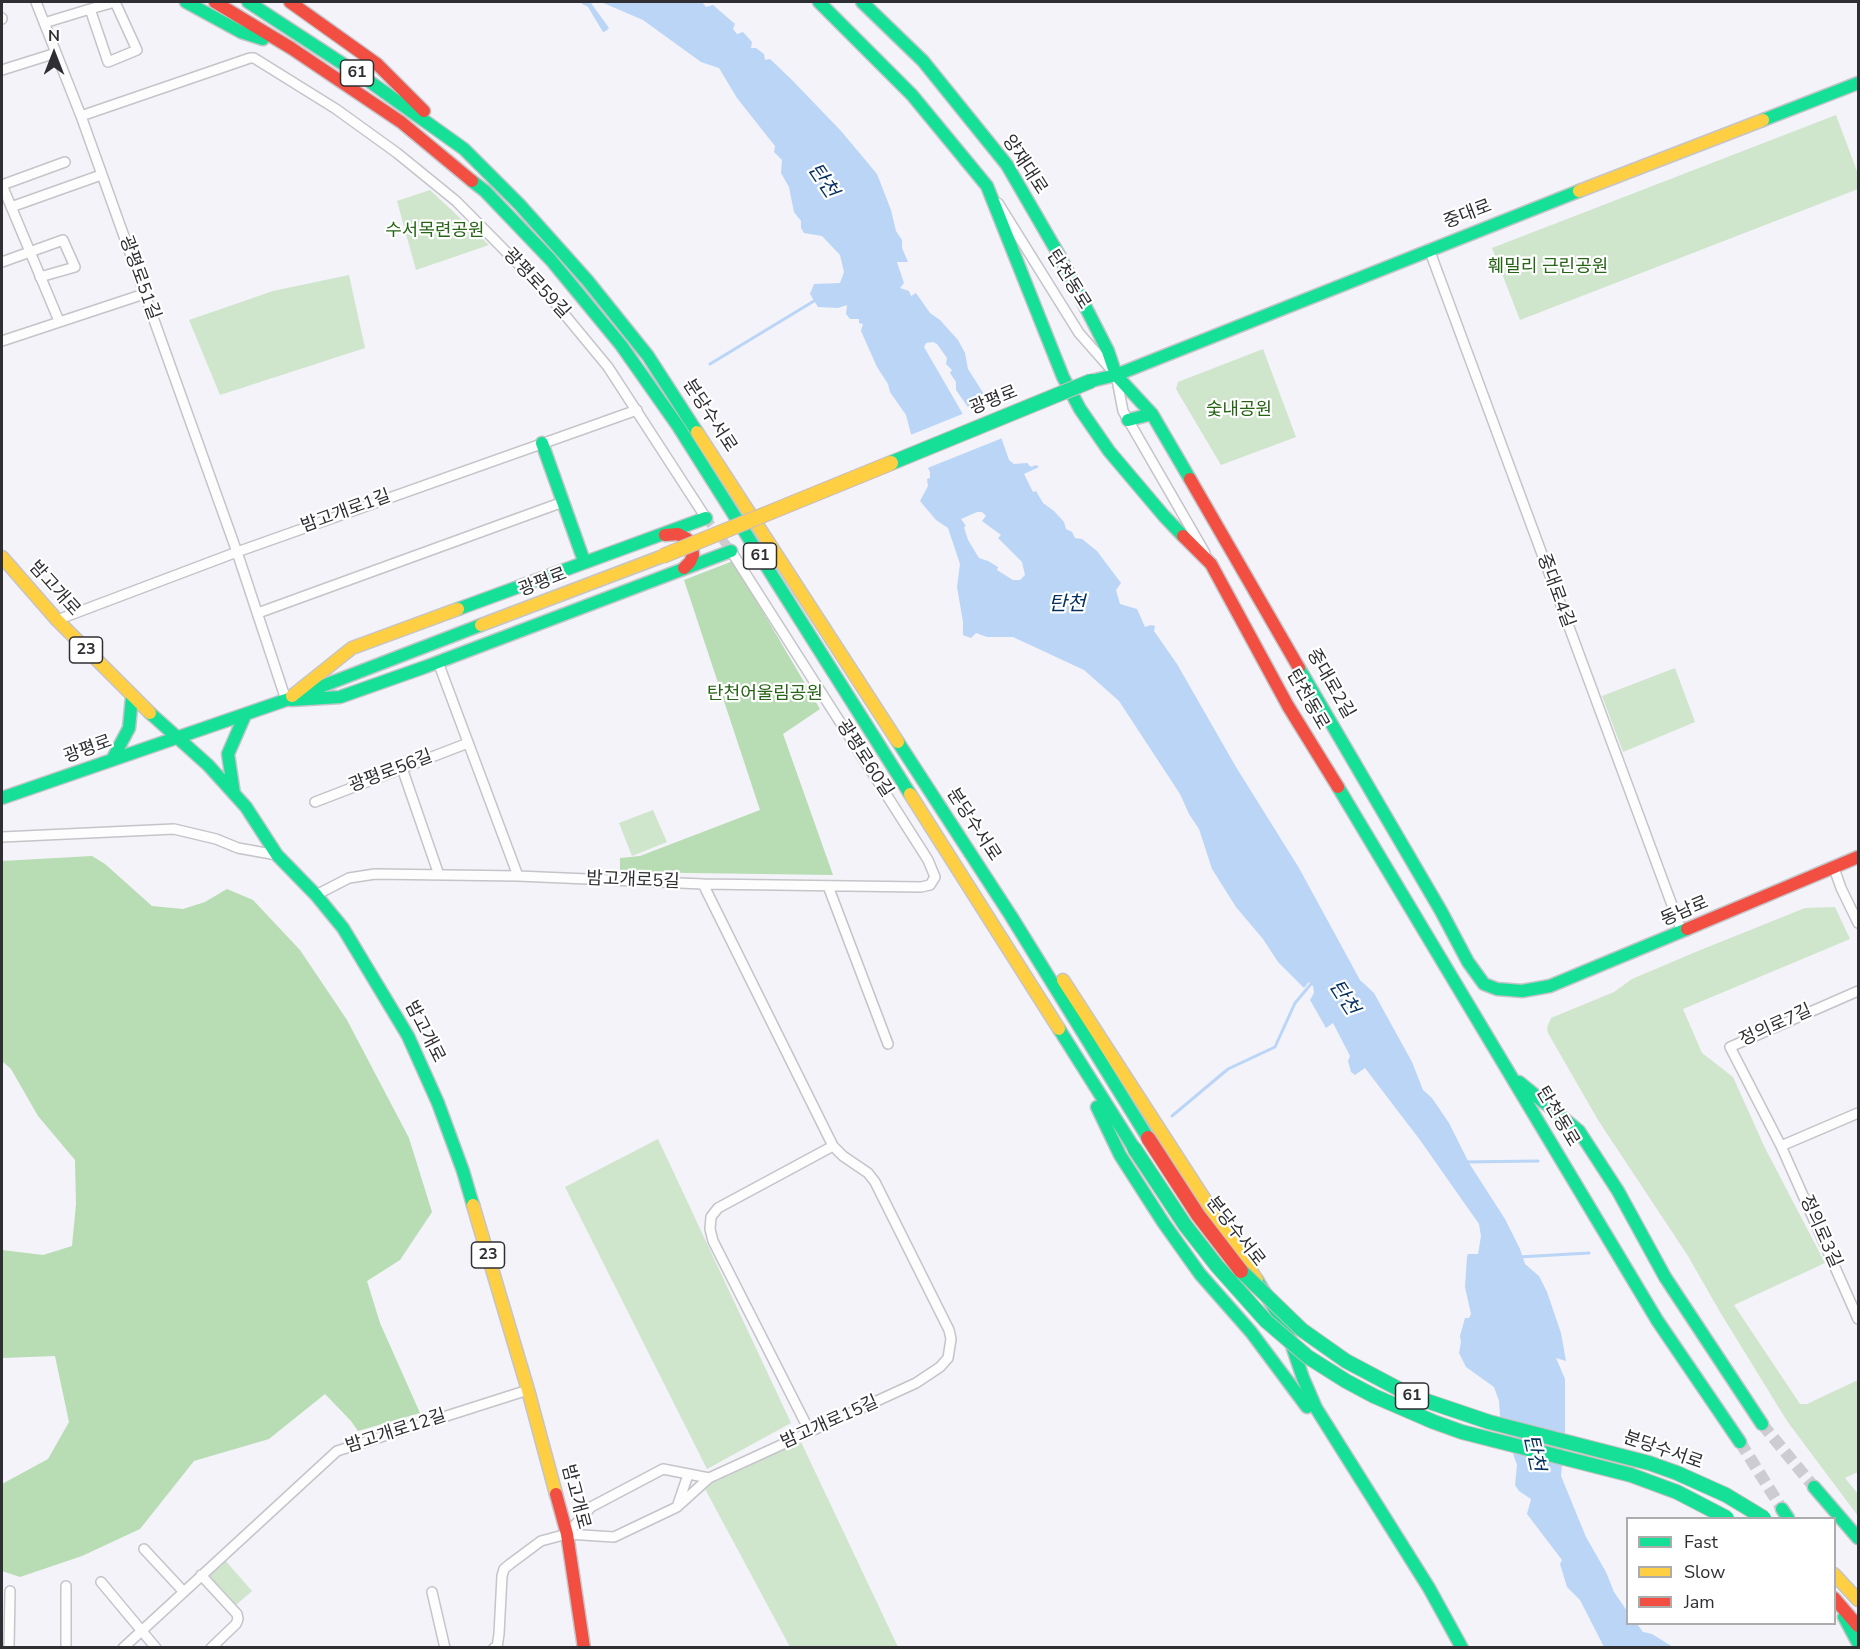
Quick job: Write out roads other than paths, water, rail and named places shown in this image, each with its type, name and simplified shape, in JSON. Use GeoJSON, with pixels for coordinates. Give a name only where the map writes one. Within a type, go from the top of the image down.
{"type":"FeatureCollection","features":[{"type":"Feature","properties":{"kind":"main road"},"geometry":{"type":"LineString","coordinates":[[186,2],[241,32],[291,48]]}},
{"type":"Feature","properties":{"kind":"main road","name":"분당수서로"},"geometry":{"type":"LineString","coordinates":[[215,2],[291,48],[401,122],[485,191],[552,261],[621,345],[678,426],[1134,1148],[1185,1225],[1217,1266],[1266,1320],[1308,1357],[1383,1401],[1462,1432],[1631,1475],[1677,1492],[1725,1517]]}},
{"type":"Feature","properties":{"kind":"main road","name":"분당수서로"},"geometry":{"type":"LineString","coordinates":[[248,2],[366,79],[464,149],[519,204],[587,280],[648,356],[1011,916],[1198,1215],[1242,1272],[1302,1330],[1346,1361],[1404,1392],[1437,1406],[1489,1422],[1649,1463],[1726,1495],[1762,1517]]}},
{"type":"Feature","properties":{"kind":"main road"},"geometry":{"type":"LineString","coordinates":[[291,2],[377,64],[464,149]]}},
{"type":"Feature","properties":{"kind":"main road","name":"탄천동로"},"geometry":{"type":"LineString","coordinates":[[819,2],[912,95],[987,186]]}},
{"type":"Feature","properties":{"kind":"main road","name":"양재대로"},"geometry":{"type":"LineString","coordinates":[[862,2],[933,72],[1007,165],[1064,266],[1108,351],[1116,375]]}},
{"type":"Feature","properties":{"kind":"main road","name":"중대로"},"geometry":{"type":"LineString","coordinates":[[1091,381],[1116,375],[1271,315],[1429,249],[1858,83]]}},
{"type":"Feature","properties":{"kind":"main road"},"geometry":{"type":"LineString","coordinates":[[987,186],[1064,377],[1080,409],[1109,451],[1164,516],[1211,564]]}},
{"type":"Feature","properties":{"kind":"main road","name":"중대로2길"},"geometry":{"type":"LineString","coordinates":[[1116,375],[1152,414],[1442,911],[1472,969],[1484,984],[1497,990],[1522,991]]}},
{"type":"Feature","properties":{"kind":"main road","name":"광평로"},"geometry":{"type":"LineString","coordinates":[[4,793],[112,760],[286,700],[663,556],[1091,381]]}},
{"type":"Feature","properties":{"kind":"main road"},"geometry":{"type":"LineString","coordinates":[[1128,420],[1152,414]]}},
{"type":"Feature","properties":{"kind":"main road","name":"광평로"},"geometry":{"type":"LineString","coordinates":[[542,443],[584,561]]}},
{"type":"Feature","properties":{"kind":"main road"},"geometry":{"type":"LineString","coordinates":[[286,700],[352,648],[706,518]]}},
{"type":"Feature","properties":{"kind":"main road"},"geometry":{"type":"LineString","coordinates":[[656,535],[678,534],[687,538],[692,546],[693,555],[684,569]]}},
{"type":"Feature","properties":{"kind":"main road"},"geometry":{"type":"LineString","coordinates":[[286,700],[340,697],[731,551]]}},
{"type":"Feature","properties":{"kind":"main road","name":"밤고개로"},"geometry":{"type":"LineString","coordinates":[[2,557],[57,620],[132,697],[177,737],[246,807],[277,855],[316,895],[343,928],[408,1036],[424,1070],[463,1171],[528,1390],[567,1534],[584,1647]]}},
{"type":"Feature","properties":{"kind":"main road","name":"탄천동로"},"geometry":{"type":"LineString","coordinates":[[1211,564],[1288,706],[1388,868],[1658,1320],[1740,1442]]}},
{"type":"Feature","properties":{"kind":"main road"},"geometry":{"type":"LineString","coordinates":[[112,760],[129,729],[132,697]]}},
{"type":"Feature","properties":{"kind":"main road"},"geometry":{"type":"LineString","coordinates":[[234,794],[228,754],[245,715]]}},
{"type":"Feature","properties":{"kind":"main road","name":"동남로"},"geometry":{"type":"LineString","coordinates":[[1522,991],[1550,986],[1858,857]]}},
{"type":"Feature","properties":{"kind":"main road"},"geometry":{"type":"LineString","coordinates":[[1011,916],[1058,973],[1093,1024],[1277,1311],[1286,1328],[1303,1378],[1317,1408],[1429,1588],[1462,1647]]}},
{"type":"Feature","properties":{"kind":"main road"},"geometry":{"type":"LineString","coordinates":[[1065,1038],[1120,1155],[1163,1222],[1200,1274],[1251,1332],[1297,1392],[1404,1559],[1456,1647]]}},
{"type":"Feature","properties":{"kind":"main road"},"geometry":{"type":"LineString","coordinates":[[1511,1076],[1579,1131],[1618,1191],[1665,1277],[1762,1424]]}},
{"type":"Feature","properties":{"kind":"main road"},"geometry":{"type":"LineString","coordinates":[[1814,1487],[1858,1538]]}},
{"type":"Feature","properties":{"kind":"main road"},"geometry":{"type":"LineString","coordinates":[[1836,1577],[1858,1599]]}},
{"type":"Feature","properties":{"kind":"main road"},"geometry":{"type":"LineString","coordinates":[[1836,1602],[1858,1626]]}},
{"type":"Feature","properties":{"kind":"main road"},"geometry":{"type":"LineString","coordinates":[[1836,1604],[1858,1643]]}},
{"type":"Feature","properties":{"kind":"street","name":"광평로51길"},"geometry":{"type":"LineString","coordinates":[[36,2],[81,116],[237,552],[286,700]]}},
{"type":"Feature","properties":{"kind":"street"},"geometry":{"type":"LineString","coordinates":[[44,22],[90,9],[115,2],[137,50],[108,62],[90,9]]}},
{"type":"Feature","properties":{"kind":"street"},"geometry":{"type":"LineString","coordinates":[[2,70],[56,53]]}},
{"type":"Feature","properties":{"kind":"street","name":"광평로59길"},"geometry":{"type":"LineString","coordinates":[[81,116],[250,58],[255,58],[336,109],[397,153],[456,201],[546,292],[608,367],[706,518]]}},
{"type":"Feature","properties":{"kind":"street"},"geometry":{"type":"LineString","coordinates":[[59,321],[2,185],[65,162]]}},
{"type":"Feature","properties":{"kind":"street"},"geometry":{"type":"LineString","coordinates":[[11,207],[101,175]]}},
{"type":"Feature","properties":{"kind":"street","name":"탄천동로"},"geometry":{"type":"LineString","coordinates":[[987,186],[1079,333],[1116,375],[1123,411],[1211,564]]}},
{"type":"Feature","properties":{"kind":"street"},"geometry":{"type":"LineString","coordinates":[[2,262],[63,240],[75,267],[40,277]]}},
{"type":"Feature","properties":{"kind":"street","name":"중대로4길"},"geometry":{"type":"LineString","coordinates":[[1429,249],[1682,932]]}},
{"type":"Feature","properties":{"kind":"street"},"geometry":{"type":"LineString","coordinates":[[2,341],[144,294]]}},
{"type":"Feature","properties":{"kind":"street","name":"밤고개로1길"},"geometry":{"type":"LineString","coordinates":[[57,620],[237,552],[637,410]]}},
{"type":"Feature","properties":{"kind":"street"},"geometry":{"type":"LineString","coordinates":[[258,613],[563,502]]}},
{"type":"Feature","properties":{"kind":"street","name":"광평로60길"},"geometry":{"type":"LineString","coordinates":[[731,551],[928,860],[935,877]]}},
{"type":"Feature","properties":{"kind":"street"},"geometry":{"type":"LineString","coordinates":[[438,662],[518,876]]}},
{"type":"Feature","properties":{"kind":"street","name":"광평로56길"},"geometry":{"type":"LineString","coordinates":[[315,802],[468,744]]}},
{"type":"Feature","properties":{"kind":"street"},"geometry":{"type":"LineString","coordinates":[[402,768],[439,875]]}},
{"type":"Feature","properties":{"kind":"street"},"geometry":{"type":"LineString","coordinates":[[2,837],[174,830],[216,839],[238,848],[277,855]]}},
{"type":"Feature","properties":{"kind":"street"},"geometry":{"type":"LineString","coordinates":[[1834,868],[1858,923]]}},
{"type":"Feature","properties":{"kind":"street","name":"밤고개로5길"},"geometry":{"type":"LineString","coordinates":[[316,895],[350,878],[375,874],[518,876],[703,884],[921,887],[930,885],[935,877]]}},
{"type":"Feature","properties":{"kind":"street"},"geometry":{"type":"LineString","coordinates":[[703,884],[833,1146],[718,1208],[711,1217],[710,1229],[712,1241],[810,1432]]}},
{"type":"Feature","properties":{"kind":"street"},"geometry":{"type":"LineString","coordinates":[[828,886],[888,1044]]}},
{"type":"Feature","properties":{"kind":"street","name":"정의로7길"},"geometry":{"type":"LineString","coordinates":[[1781,1146],[1730,1047],[1858,991]]}},
{"type":"Feature","properties":{"kind":"street"},"geometry":{"type":"LineString","coordinates":[[1781,1146],[1858,1113]]}},
{"type":"Feature","properties":{"kind":"street","name":"밤고개로15길"},"geometry":{"type":"LineString","coordinates":[[709,1478],[900,1391],[930,1375],[948,1358],[951,1339],[949,1329],[872,1177],[833,1146]]}},
{"type":"Feature","properties":{"kind":"street","name":"정의로3길"},"geometry":{"type":"LineString","coordinates":[[1781,1146],[1858,1319]]}},
{"type":"Feature","properties":{"kind":"street","name":"밤고개로12길"},"geometry":{"type":"LineString","coordinates":[[123,1647],[337,1450],[528,1390]]}},
{"type":"Feature","properties":{"kind":"street"},"geometry":{"type":"LineString","coordinates":[[567,1534],[591,1507],[663,1470],[709,1478]]}},
{"type":"Feature","properties":{"kind":"street"},"geometry":{"type":"LineString","coordinates":[[677,1507],[688,1475]]}},
{"type":"Feature","properties":{"kind":"street"},"geometry":{"type":"LineString","coordinates":[[494,1647],[497,1647],[499,1634],[504,1569],[537,1543],[567,1534],[614,1537],[677,1507],[709,1478]]}},
{"type":"Feature","properties":{"kind":"street"},"geometry":{"type":"LineString","coordinates":[[144,1549],[183,1591]]}},
{"type":"Feature","properties":{"kind":"street"},"geometry":{"type":"LineString","coordinates":[[201,1575],[237,1614],[238,1619],[236,1624],[211,1647]]}},
{"type":"Feature","properties":{"kind":"street"},"geometry":{"type":"LineString","coordinates":[[101,1582],[156,1647]]}},
{"type":"Feature","properties":{"kind":"street"},"geometry":{"type":"LineString","coordinates":[[66,1586],[66,1647]]}},
{"type":"Feature","properties":{"kind":"street"},"geometry":{"type":"LineString","coordinates":[[9,1647],[10,1591]]}},
{"type":"Feature","properties":{"kind":"street"},"geometry":{"type":"LineString","coordinates":[[432,1592],[445,1647]]}},
{"type":"Feature","properties":{"kind":"water"},"geometry":{"type":"Polygon","coordinates":[[[579,2],[591,3],[609,28],[603,32],[588,7],[579,2]]]}},
{"type":"Feature","properties":{"kind":"water","name":"탄천"},"geometry":{"type":"Polygon","coordinates":[[[601,2],[702,2],[706,7],[713,5],[735,24],[733,29],[737,34],[743,32],[752,42],[751,48],[756,48],[764,54],[765,60],[770,59],[792,80],[841,131],[877,174],[908,262],[897,262],[904,283],[900,288],[909,291],[911,296],[916,293],[930,313],[940,320],[958,340],[965,353],[968,369],[989,402],[1009,460],[1014,464],[1027,463],[1031,467],[1036,465],[1039,467],[1024,474],[1033,492],[1036,491],[1043,503],[1054,511],[1075,538],[1082,539],[1097,551],[1121,583],[1116,590],[1120,604],[1137,609],[1145,627],[1155,626],[1154,631],[1177,664],[1236,767],[1299,868],[1360,980],[1374,993],[1412,1062],[1423,1090],[1432,1098],[1449,1123],[1469,1163],[1505,1219],[1525,1264],[1539,1276],[1561,1333],[1566,1361],[1556,1358],[1565,1379],[1565,1431],[1561,1476],[1586,1537],[1606,1572],[1614,1592],[1626,1610],[1626,1625],[1638,1625],[1643,1632],[1652,1634],[1673,1647],[1604,1647],[1580,1600],[1567,1587],[1560,1564],[1562,1560],[1527,1514],[1531,1499],[1519,1491],[1515,1485],[1517,1465],[1500,1416],[1499,1401],[1494,1387],[1466,1367],[1459,1353],[1460,1336],[1465,1318],[1469,1318],[1471,1314],[1465,1287],[1467,1257],[1468,1254],[1478,1254],[1481,1236],[1479,1224],[1420,1140],[1365,1068],[1355,1075],[1351,1072],[1348,1061],[1350,1056],[1333,1023],[1326,1028],[1310,1000],[1314,993],[1313,986],[1309,982],[1304,988],[1278,962],[1263,939],[1236,907],[1212,869],[1199,829],[1180,794],[1119,701],[1084,670],[1013,637],[987,637],[976,633],[971,638],[963,635],[957,587],[960,564],[948,528],[936,520],[920,501],[928,486],[927,479],[930,478],[930,472],[911,434],[906,415],[890,392],[888,384],[877,367],[861,331],[863,324],[859,323],[859,319],[850,319],[846,314],[847,305],[838,308],[818,307],[810,294],[814,284],[840,283],[844,272],[840,255],[822,236],[804,233],[801,221],[794,212],[789,187],[781,173],[782,160],[774,152],[775,146],[737,98],[719,68],[701,62],[643,20],[601,2]],[[926,343],[924,347],[964,416],[972,413],[956,390],[956,382],[950,373],[952,370],[946,364],[947,358],[937,344],[926,343]],[[982,512],[961,519],[966,526],[964,527],[968,540],[979,558],[998,567],[997,570],[1013,580],[1020,580],[1025,575],[1022,562],[998,538],[1001,535],[982,521],[986,516],[982,512]]]}},
{"type":"Feature","properties":{"kind":"waterway"},"geometry":{"type":"LineString","coordinates":[[710,364],[814,301]]}},
{"type":"Feature","properties":{"kind":"waterway"},"geometry":{"type":"LineString","coordinates":[[1172,1116],[1228,1069],[1275,1047],[1295,1003],[1311,984]]}},
{"type":"Feature","properties":{"kind":"waterway"},"geometry":{"type":"LineString","coordinates":[[1464,1162],[1538,1161]]}},
{"type":"Feature","properties":{"kind":"waterway"},"geometry":{"type":"LineString","coordinates":[[1519,1257],[1589,1253]]}},
{"type":"Feature","properties":{"kind":"tunnel"},"geometry":{"type":"LineString","coordinates":[[706,518],[731,551]]}},
{"type":"Feature","properties":{"kind":"tunnel"},"geometry":{"type":"LineString","coordinates":[[1762,1424],[1814,1487]]}},
{"type":"Feature","properties":{"kind":"tunnel"},"geometry":{"type":"LineString","coordinates":[[1740,1442],[1782,1509]]}},
{"type":"Feature","properties":{"kind":"park label","name":"수서목련공원"},"geometry":{"type":"Point","coordinates":[435,232]}},
{"type":"Feature","properties":{"kind":"park label","name":"훼밀리 근린공원"},"geometry":{"type":"Point","coordinates":[1548,268]}},
{"type":"Feature","properties":{"kind":"park label","name":"숯내공원"},"geometry":{"type":"Point","coordinates":[1239,411]}},
{"type":"Feature","properties":{"kind":"park label","name":"탄천어울림공원"},"geometry":{"type":"Point","coordinates":[765,695]}}]}
